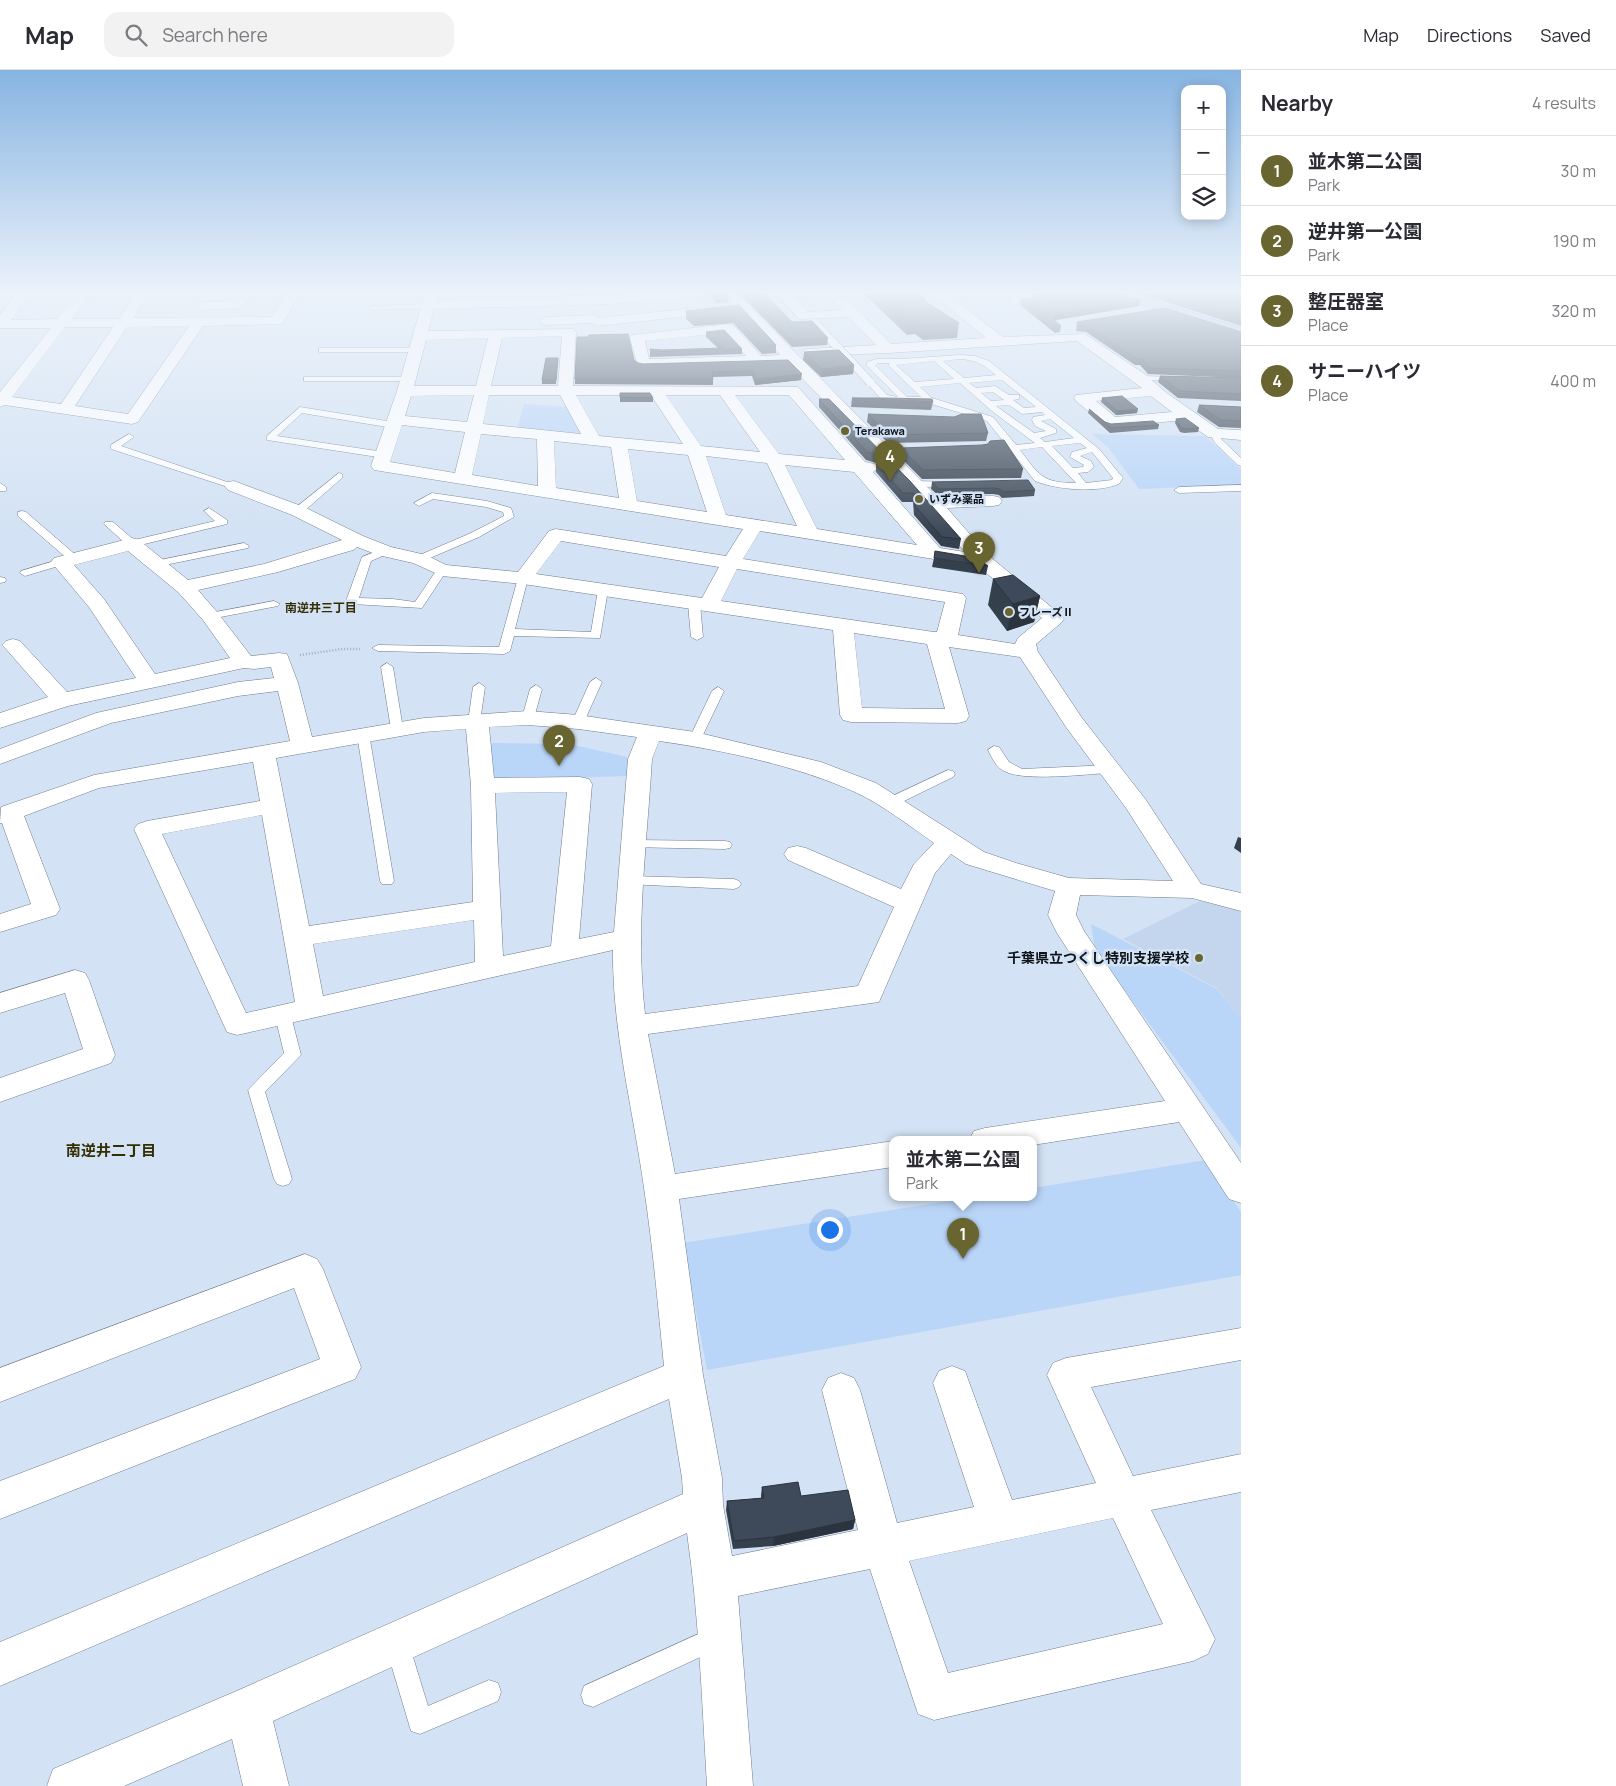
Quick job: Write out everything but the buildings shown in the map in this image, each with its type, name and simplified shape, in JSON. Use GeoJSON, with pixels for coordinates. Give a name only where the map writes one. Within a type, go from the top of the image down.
{"type":"FeatureCollection","features":[{"type":"Feature","properties":{"kind":"street"},"geometry":{"type":"LineString","coordinates":[[23,373],[1,401],[132,419],[164,373]]}},
{"type":"Feature","properties":{"kind":"street"},"geometry":{"type":"LineString","coordinates":[[65,410],[89,373]]}},
{"type":"Feature","properties":{"kind":"street"},"geometry":{"type":"LineString","coordinates":[[409,373],[380,466],[982,560]]}},
{"type":"Feature","properties":{"kind":"street"},"geometry":{"type":"LineString","coordinates":[[462,479],[488,373]]}},
{"type":"Feature","properties":{"kind":"street"},"geometry":{"type":"LineString","coordinates":[[566,373],[565,390],[593,440]]}},
{"type":"Feature","properties":{"kind":"street"},"geometry":{"type":"LineString","coordinates":[[807,373],[833,398],[859,415],[894,450],[910,478],[993,571],[1054,619],[1025,642],[1027,652],[1074,722],[1137,805],[1192,890]]}},
{"type":"Feature","properties":{"kind":"street"},"geometry":{"type":"LineString","coordinates":[[1133,373],[1214,434],[1241,435]]}},
{"type":"Feature","properties":{"kind":"street"},"geometry":{"type":"LineString","coordinates":[[406,385],[484,390],[793,390],[934,553]]}},
{"type":"Feature","properties":{"kind":"street"},"geometry":{"type":"LineString","coordinates":[[655,390],[695,450],[718,519]]}},
{"type":"Feature","properties":{"kind":"street"},"geometry":{"type":"LineString","coordinates":[[724,390],[774,459],[810,533]]}},
{"type":"Feature","properties":{"kind":"street"},"geometry":{"type":"LineString","coordinates":[[1155,391],[1082,398],[1111,422],[1187,415]]}},
{"type":"Feature","properties":{"kind":"street"},"geometry":{"type":"LineString","coordinates":[[801,400],[833,398]]}},
{"type":"Feature","properties":{"kind":"street"},"geometry":{"type":"LineString","coordinates":[[1174,405],[1203,406]]}},
{"type":"Feature","properties":{"kind":"street"},"geometry":{"type":"LineString","coordinates":[[934,417],[953,418]]}},
{"type":"Feature","properties":{"kind":"street"},"geometry":{"type":"LineString","coordinates":[[394,423],[473,428],[859,467],[910,478]]}},
{"type":"Feature","properties":{"kind":"street"},"geometry":{"type":"LineString","coordinates":[[545,435],[547,492]]}},
{"type":"Feature","properties":{"kind":"street"},"geometry":{"type":"LineString","coordinates":[[619,443],[629,505]]}},
{"type":"Feature","properties":{"kind":"street"},"geometry":{"type":"LineString","coordinates":[[234,486],[298,510],[356,539],[385,551],[419,559],[442,570],[523,578],[1027,652]]}},
{"type":"Feature","properties":{"kind":"street"},"geometry":{"type":"LineString","coordinates":[[934,503],[993,501]]}},
{"type":"Feature","properties":{"kind":"street"},"geometry":{"type":"LineString","coordinates":[[702,604],[755,525]]}},
{"type":"Feature","properties":{"kind":"street"},"geometry":{"type":"LineString","coordinates":[[523,578],[556,535],[956,598],[941,639],[958,716],[851,715],[843,625]]}},
{"type":"Feature","properties":{"kind":"street"},"geometry":{"type":"LineString","coordinates":[[184,587],[267,569],[346,546],[356,539]]}},
{"type":"Feature","properties":{"kind":"street"},"geometry":{"type":"LineString","coordinates":[[149,681],[68,561],[132,544],[184,587],[210,616],[244,662]]}},
{"type":"Feature","properties":{"kind":"street"},"geometry":{"type":"LineString","coordinates":[[14,645],[62,700]]}},
{"type":"Feature","properties":{"kind":"street"},"geometry":{"type":"LineString","coordinates":[[0,721],[62,700],[244,662],[254,663],[279,658],[302,744]]}},
{"type":"Feature","properties":{"kind":"street"},"geometry":{"type":"LineString","coordinates":[[0,757],[104,718],[238,689],[287,683]]}},
{"type":"Feature","properties":{"kind":"street"},"geometry":{"type":"LineString","coordinates":[[0,922],[46,909],[5,814],[94,782],[363,734],[398,729],[528,718],[578,722],[695,739],[813,767],[867,788],[975,858],[1007,869],[1070,886],[1192,890],[1241,902]]}},
{"type":"Feature","properties":{"kind":"street"},"geometry":{"type":"LineString","coordinates":[[476,722],[482,786],[489,970]]}},
{"type":"Feature","properties":{"kind":"street"},"geometry":{"type":"LineString","coordinates":[[650,733],[640,759],[632,844],[627,938],[627,979],[632,1026],[661,1189],[684,1375],[702,1478],[703,1505],[720,1636],[730,1786]]}},
{"type":"Feature","properties":{"kind":"street"},"geometry":{"type":"LineString","coordinates":[[263,752],[311,1010]]}},
{"type":"Feature","properties":{"kind":"street"},"geometry":{"type":"LineString","coordinates":[[482,786],[580,784],[564,952]]}},
{"type":"Feature","properties":{"kind":"street"},"geometry":{"type":"LineString","coordinates":[[273,806],[147,829],[237,1025],[627,938]]}},
{"type":"Feature","properties":{"kind":"street"},"geometry":{"type":"LineString","coordinates":[[632,1026],[869,995],[923,870],[949,841]]}},
{"type":"Feature","properties":{"kind":"street"},"geometry":{"type":"LineString","coordinates":[[797,854],[909,903]]}},
{"type":"Feature","properties":{"kind":"street"},"geometry":{"type":"LineString","coordinates":[[1070,886],[1062,915],[1071,933],[1241,1190]]}},
{"type":"Feature","properties":{"kind":"street"},"geometry":{"type":"LineString","coordinates":[[298,937],[488,909]]}},
{"type":"Feature","properties":{"kind":"street"},"geometry":{"type":"LineString","coordinates":[[0,1003],[75,980],[100,1055],[0,1090]]}},
{"type":"Feature","properties":{"kind":"street"},"geometry":{"type":"LineString","coordinates":[[1011,1136],[1189,1109]]}},
{"type":"Feature","properties":{"kind":"street"},"geometry":{"type":"LineString","coordinates":[[661,1189],[889,1155]]}},
{"type":"Feature","properties":{"kind":"street"},"geometry":{"type":"LineString","coordinates":[[0,1385],[305,1270],[342,1367],[0,1500]]}},
{"type":"Feature","properties":{"kind":"street"},"geometry":{"type":"LineString","coordinates":[[841,1390],[883,1546],[934,1698],[1193,1639],[1123,1497],[1066,1375],[1241,1344]]}},
{"type":"Feature","properties":{"kind":"street"},"geometry":{"type":"LineString","coordinates":[[0,1664],[684,1375]]}},
{"type":"Feature","properties":{"kind":"street"},"geometry":{"type":"LineString","coordinates":[[952,1383],[999,1522]]}},
{"type":"Feature","properties":{"kind":"street"},"geometry":{"type":"LineString","coordinates":[[714,1580],[1241,1473]]}},
{"type":"Feature","properties":{"kind":"street"},"geometry":{"type":"LineString","coordinates":[[70,1786],[248,1710],[703,1505]]}},
{"type":"Feature","properties":{"kind":"street"},"geometry":{"type":"LineString","coordinates":[[248,1710],[266,1786]]}},
{"type":"Feature","properties":{"kind":"lane"},"geometry":{"type":"LineString","coordinates":[[862,373],[884,397],[906,401],[930,400],[990,419],[1038,479],[1046,483],[1060,486],[1111,484],[1116,482],[1118,478],[1093,449],[999,373]]}},
{"type":"Feature","properties":{"kind":"lane"},"geometry":{"type":"LineString","coordinates":[[878,373],[906,401]]}},
{"type":"Feature","properties":{"kind":"lane"},"geometry":{"type":"LineString","coordinates":[[899,373],[930,400]]}},
{"type":"Feature","properties":{"kind":"lane"},"geometry":{"type":"LineString","coordinates":[[904,378],[952,373]]}},
{"type":"Feature","properties":{"kind":"lane"},"geometry":{"type":"LineString","coordinates":[[953,373],[989,404],[1044,444],[1084,485]]}},
{"type":"Feature","properties":{"kind":"lane"},"geometry":{"type":"LineString","coordinates":[[976,373],[984,379]]}},
{"type":"Feature","properties":{"kind":"lane"},"geometry":{"type":"LineString","coordinates":[[913,386],[942,389],[962,381],[1004,377]]}},
{"type":"Feature","properties":{"kind":"lane"},"geometry":{"type":"LineString","coordinates":[[1140,378],[1186,380]]}},
{"type":"Feature","properties":{"kind":"lane"},"geometry":{"type":"LineString","coordinates":[[307,379],[406,385]]}},
{"type":"Feature","properties":{"kind":"lane"},"geometry":{"type":"LineString","coordinates":[[942,389],[969,412]]}},
{"type":"Feature","properties":{"kind":"lane"},"geometry":{"type":"LineString","coordinates":[[974,391],[995,389],[1007,398],[1028,396]]}},
{"type":"Feature","properties":{"kind":"lane"},"geometry":{"type":"LineString","coordinates":[[989,404],[1011,402],[1022,411],[1044,409]]}},
{"type":"Feature","properties":{"kind":"lane"},"geometry":{"type":"LineString","coordinates":[[384,455],[270,438],[300,410],[394,423]]}},
{"type":"Feature","properties":{"kind":"lane"},"geometry":{"type":"LineString","coordinates":[[1034,436],[1052,433],[1053,431],[1038,424],[1036,420],[1052,416]]}},
{"type":"Feature","properties":{"kind":"lane"},"geometry":{"type":"LineString","coordinates":[[1214,434],[1218,441],[1241,463]]}},
{"type":"Feature","properties":{"kind":"lane"},"geometry":{"type":"LineString","coordinates":[[129,438],[114,447],[234,486]]}},
{"type":"Feature","properties":{"kind":"lane"},"geometry":{"type":"LineString","coordinates":[[1013,448],[1082,440]]}},
{"type":"Feature","properties":{"kind":"lane"},"geometry":{"type":"LineString","coordinates":[[1070,471],[1085,470],[1089,467],[1088,463],[1075,457],[1075,454],[1076,452],[1093,449]]}},
{"type":"Feature","properties":{"kind":"lane"},"geometry":{"type":"LineString","coordinates":[[298,510],[338,476]]}},
{"type":"Feature","properties":{"kind":"lane"},"geometry":{"type":"LineString","coordinates":[[910,478],[964,485]]}},
{"type":"Feature","properties":{"kind":"lane"},"geometry":{"type":"LineString","coordinates":[[1179,490],[1241,488]]}},
{"type":"Feature","properties":{"kind":"lane"},"geometry":{"type":"LineString","coordinates":[[419,503],[432,496],[487,504],[507,510],[509,517],[475,535],[419,559]]}},
{"type":"Feature","properties":{"kind":"lane"},"geometry":{"type":"LineString","coordinates":[[109,524],[132,544],[222,522],[209,511]]}},
{"type":"Feature","properties":{"kind":"lane"},"geometry":{"type":"LineString","coordinates":[[22,514],[68,561],[25,573]]}},
{"type":"Feature","properties":{"kind":"lane"},"geometry":{"type":"LineString","coordinates":[[155,564],[244,546]]}},
{"type":"Feature","properties":{"kind":"lane"},"geometry":{"type":"LineString","coordinates":[[385,551],[366,559],[352,601],[393,602],[418,606],[442,570]]}},
{"type":"Feature","properties":{"kind":"lane"},"geometry":{"type":"LineString","coordinates":[[378,648],[504,651],[523,578]]}},
{"type":"Feature","properties":{"kind":"lane"},"geometry":{"type":"LineString","coordinates":[[509,632],[596,636],[603,590]]}},
{"type":"Feature","properties":{"kind":"lane"},"geometry":{"type":"LineString","coordinates":[[210,616],[274,604]]}},
{"type":"Feature","properties":{"kind":"lane"},"geometry":{"type":"LineString","coordinates":[[697,637],[702,604]]}},
{"type":"Feature","properties":{"kind":"lane"},"geometry":{"type":"LineString","coordinates":[[387,667],[398,729]]}},
{"type":"Feature","properties":{"kind":"lane"},"geometry":{"type":"LineString","coordinates":[[578,722],[596,682]]}},
{"type":"Feature","properties":{"kind":"lane"},"geometry":{"type":"LineString","coordinates":[[476,722],[475,715],[479,687]]}},
{"type":"Feature","properties":{"kind":"lane"},"geometry":{"type":"LineString","coordinates":[[528,718],[536,689]]}},
{"type":"Feature","properties":{"kind":"lane"},"geometry":{"type":"LineString","coordinates":[[695,739],[718,691]]}},
{"type":"Feature","properties":{"kind":"lane"},"geometry":{"type":"LineString","coordinates":[[363,734],[387,881]]}},
{"type":"Feature","properties":{"kind":"lane"},"geometry":{"type":"LineString","coordinates":[[994,750],[999,760],[1009,770],[1021,773],[1110,769]]}},
{"type":"Feature","properties":{"kind":"lane"},"geometry":{"type":"LineString","coordinates":[[889,803],[948,774]]}},
{"type":"Feature","properties":{"kind":"lane"},"geometry":{"type":"LineString","coordinates":[[632,844],[725,846]]}},
{"type":"Feature","properties":{"kind":"lane"},"geometry":{"type":"LineString","coordinates":[[631,881],[734,884]]}},
{"type":"Feature","properties":{"kind":"lane"},"geometry":{"type":"LineString","coordinates":[[283,1016],[293,1055],[256,1090],[283,1179]]}},
{"type":"Feature","properties":{"kind":"lane"},"geometry":{"type":"LineString","coordinates":[[593,1695],[720,1636]]}},
{"type":"Feature","properties":{"kind":"lane"},"geometry":{"type":"LineString","coordinates":[[397,1642],[420,1722],[488,1692]]}},
{"type":"Feature","properties":{"kind":"path"},"geometry":{"type":"LineString","coordinates":[[279,658],[343,649],[378,648]]}},
{"type":"Feature","properties":{"kind":"shaded area"},"geometry":{"type":"Polygon","coordinates":[[[524,404],[568,407],[585,436],[517,430],[524,404]]]}},
{"type":"Feature","properties":{"kind":"shaded area"},"geometry":{"type":"Polygon","coordinates":[[[1092,434],[1205,436],[1241,469],[1241,485],[1139,489],[1108,447],[1092,434]]]}},
{"type":"Feature","properties":{"kind":"shaded area"},"geometry":{"type":"Polygon","coordinates":[[[490,743],[569,744],[627,757],[627,776],[501,780],[492,775],[490,743]]]}},
{"type":"Feature","properties":{"kind":"shaded area","name":"千葉県立つくし特別支援学校"},"geometry":{"type":"Polygon","coordinates":[[[1200,901],[1241,911],[1241,1019],[1217,988],[1123,939],[1200,901]]]}},
{"type":"Feature","properties":{"kind":"shaded area"},"geometry":{"type":"Polygon","coordinates":[[[1091,924],[1217,989],[1241,1019],[1241,1148],[1095,950],[1091,924]]]}},
{"type":"Feature","properties":{"kind":"shaded area"},"geometry":{"type":"Polygon","coordinates":[[[1206,1160],[1241,1212],[1241,1275],[707,1370],[683,1243],[949,1201],[1037,1201],[1037,1187],[1206,1160]]]}},
{"type":"Feature","properties":{"kind":"place","name":"Terakawa"},"geometry":{"type":"Point","coordinates":[845,431]}},
{"type":"Feature","properties":{"kind":"place","name":"サニーハイツ"},"geometry":{"type":"Point","coordinates":[890,481]}},
{"type":"Feature","properties":{"kind":"place","name":"いずみ薬品"},"geometry":{"type":"Point","coordinates":[919,499]}},
{"type":"Feature","properties":{"kind":"place","name":"整圧器室"},"geometry":{"type":"Point","coordinates":[979,573]}},
{"type":"Feature","properties":{"kind":"place","name":"フレーズⅡ"},"geometry":{"type":"Point","coordinates":[1009,612]}},
{"type":"Feature","properties":{"kind":"place","name":"逆井第一公園"},"geometry":{"type":"Point","coordinates":[559,766]}},
{"type":"Feature","properties":{"kind":"place","name":"千葉県立つくし特別支援学校"},"geometry":{"type":"Point","coordinates":[1199,958]}},
{"type":"Feature","properties":{"kind":"place","name":"並木第二公園"},"geometry":{"type":"Point","coordinates":[963,1259]}},
{"type":"Feature","properties":{"kind":"district","name":"南逆井三丁目"},"geometry":{"type":"Point","coordinates":[321,608]}},
{"type":"Feature","properties":{"kind":"district","name":"南逆井二丁目"},"geometry":{"type":"Point","coordinates":[111,1151]}}]}
